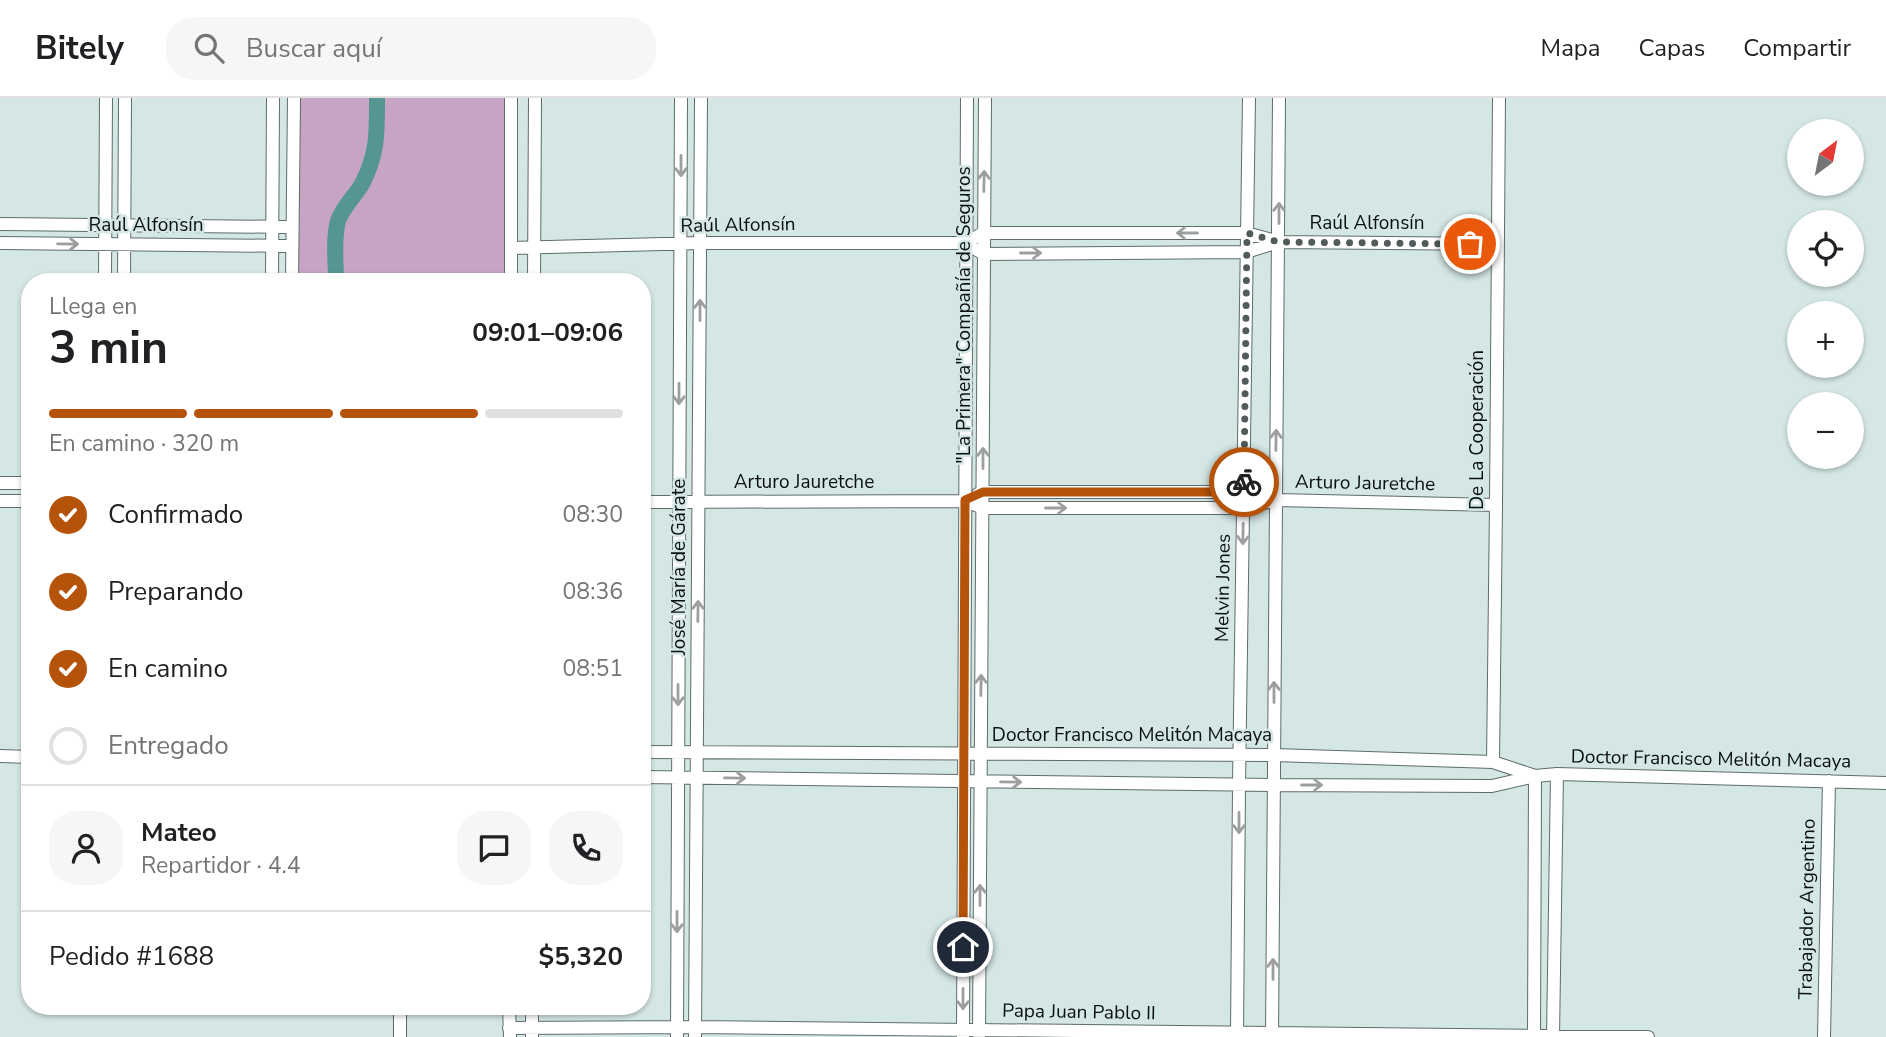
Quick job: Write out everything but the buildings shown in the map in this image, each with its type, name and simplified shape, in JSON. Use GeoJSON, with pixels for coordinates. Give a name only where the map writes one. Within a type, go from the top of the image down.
{"type":"FeatureCollection","features":[{"type":"Feature","properties":{"kind":"street"},"geometry":{"type":"LineString","coordinates":[[105,273],[106,98]]}},
{"type":"Feature","properties":{"kind":"street"},"geometry":{"type":"LineString","coordinates":[[124,273],[125,98]]}},
{"type":"Feature","properties":{"kind":"street"},"geometry":{"type":"LineString","coordinates":[[272,273],[273,98]]}},
{"type":"Feature","properties":{"kind":"street"},"geometry":{"type":"LineString","coordinates":[[292,273],[293,98]]}},
{"type":"Feature","properties":{"kind":"street"},"geometry":{"type":"LineString","coordinates":[[511,98],[511,273]]}},
{"type":"Feature","properties":{"kind":"street"},"geometry":{"type":"LineString","coordinates":[[534,273],[535,98]]}},
{"type":"Feature","properties":{"kind":"street","name":"José María de Gárate"},"geometry":{"type":"LineString","coordinates":[[677,1032],[681,98]]}},
{"type":"Feature","properties":{"kind":"street","name":"José María de Gárate"},"geometry":{"type":"LineString","coordinates":[[695,1032],[701,98]]}},
{"type":"Feature","properties":{"kind":"street","name":"\"La Primera\" Compañía de Seguros"},"geometry":{"type":"LineString","coordinates":[[963,1034],[967,98]]}},
{"type":"Feature","properties":{"kind":"street","name":"\"La Primera\" Compañía de Seguros"},"geometry":{"type":"LineString","coordinates":[[979,1034],[985,98]]}},
{"type":"Feature","properties":{"kind":"street","name":"Melvin Jones"},"geometry":{"type":"LineString","coordinates":[[1237,1035],[1248,98]]}},
{"type":"Feature","properties":{"kind":"street"},"geometry":{"type":"LineString","coordinates":[[1272,1035],[1279,98]]}},
{"type":"Feature","properties":{"kind":"street","name":"De La Cooperación"},"geometry":{"type":"LineString","coordinates":[[1493,762],[1499,98]]}},
{"type":"Feature","properties":{"kind":"street","name":"Raúl Alfonsín"},"geometry":{"type":"LineString","coordinates":[[0,223],[292,227]]}},
{"type":"Feature","properties":{"kind":"street"},"geometry":{"type":"LineString","coordinates":[[983,233],[966,243],[984,254]]}},
{"type":"Feature","properties":{"kind":"street","name":"Raúl Alfonsín"},"geometry":{"type":"LineString","coordinates":[[983,233],[1247,233],[1279,242],[1498,244]]}},
{"type":"Feature","properties":{"kind":"street","name":"Raúl Alfonsín"},"geometry":{"type":"LineString","coordinates":[[984,254],[1246,252],[1279,242]]}},
{"type":"Feature","properties":{"kind":"street","name":"Raúl Alfonsín"},"geometry":{"type":"LineString","coordinates":[[0,243],[292,246]]}},
{"type":"Feature","properties":{"kind":"street","name":"Raúl Alfonsín"},"geometry":{"type":"LineString","coordinates":[[511,248],[700,243],[966,243]]}},
{"type":"Feature","properties":{"kind":"street"},"geometry":{"type":"LineString","coordinates":[[0,483],[21,483]]}},
{"type":"Feature","properties":{"kind":"street","name":"Arturo Jauretche"},"geometry":{"type":"LineString","coordinates":[[651,502],[965,500],[983,492],[1244,492],[1276,500],[1496,505]]}},
{"type":"Feature","properties":{"kind":"street","name":"Arturo Jauretche"},"geometry":{"type":"LineString","coordinates":[[965,500],[983,508],[1244,508],[1276,500]]}},
{"type":"Feature","properties":{"kind":"street"},"geometry":{"type":"LineString","coordinates":[[0,501],[21,501]]}},
{"type":"Feature","properties":{"kind":"street","name":"Doctor Francisco Melitón Macaya"},"geometry":{"type":"LineString","coordinates":[[651,752],[1274,755],[1493,762],[1535,776]]}},
{"type":"Feature","properties":{"kind":"street"},"geometry":{"type":"LineString","coordinates":[[0,756],[21,757]]}},
{"type":"Feature","properties":{"kind":"street"},"geometry":{"type":"LineString","coordinates":[[1553,1036],[1557,774]]}},
{"type":"Feature","properties":{"kind":"street","name":"Doctor Francisco Melitón Macaya"},"geometry":{"type":"LineString","coordinates":[[651,777],[1492,786],[1557,774],[1886,783]]}},
{"type":"Feature","properties":{"kind":"street"},"geometry":{"type":"LineString","coordinates":[[1534,1036],[1535,776]]}},
{"type":"Feature","properties":{"kind":"street","name":"Trabajador Argentino"},"geometry":{"type":"LineString","coordinates":[[1824,1037],[1829,781]]}},
{"type":"Feature","properties":{"kind":"street"},"geometry":{"type":"LineString","coordinates":[[400,1015],[400,1037]]}},
{"type":"Feature","properties":{"kind":"street"},"geometry":{"type":"LineString","coordinates":[[532,1015],[532,1033]]}},
{"type":"Feature","properties":{"kind":"street","name":"Papa Juan Pablo II"},"geometry":{"type":"LineString","coordinates":[[510,1032],[1648,1037]]}},
{"type":"Feature","properties":{"kind":"shaded area"},"geometry":{"type":"Polygon","coordinates":[[[298,98],[506,98],[506,273],[297,273],[298,98]]]}},
{"type":"Feature","properties":{"kind":"waterway"},"geometry":{"type":"LineString","coordinates":[[336,273],[336,228],[342,211],[362,184],[371,163],[376,132],[377,98]]}},
{"type":"Feature","properties":{"kind":"way so far"},"geometry":{"type":"LineString","coordinates":[[1244,482],[1247,233],[1279,242],[1470,244]]}},
{"type":"Feature","properties":{"kind":"route"},"geometry":{"type":"LineString","coordinates":[[963,947],[965,500],[983,492],[1244,492],[1244,482]]}}]}
